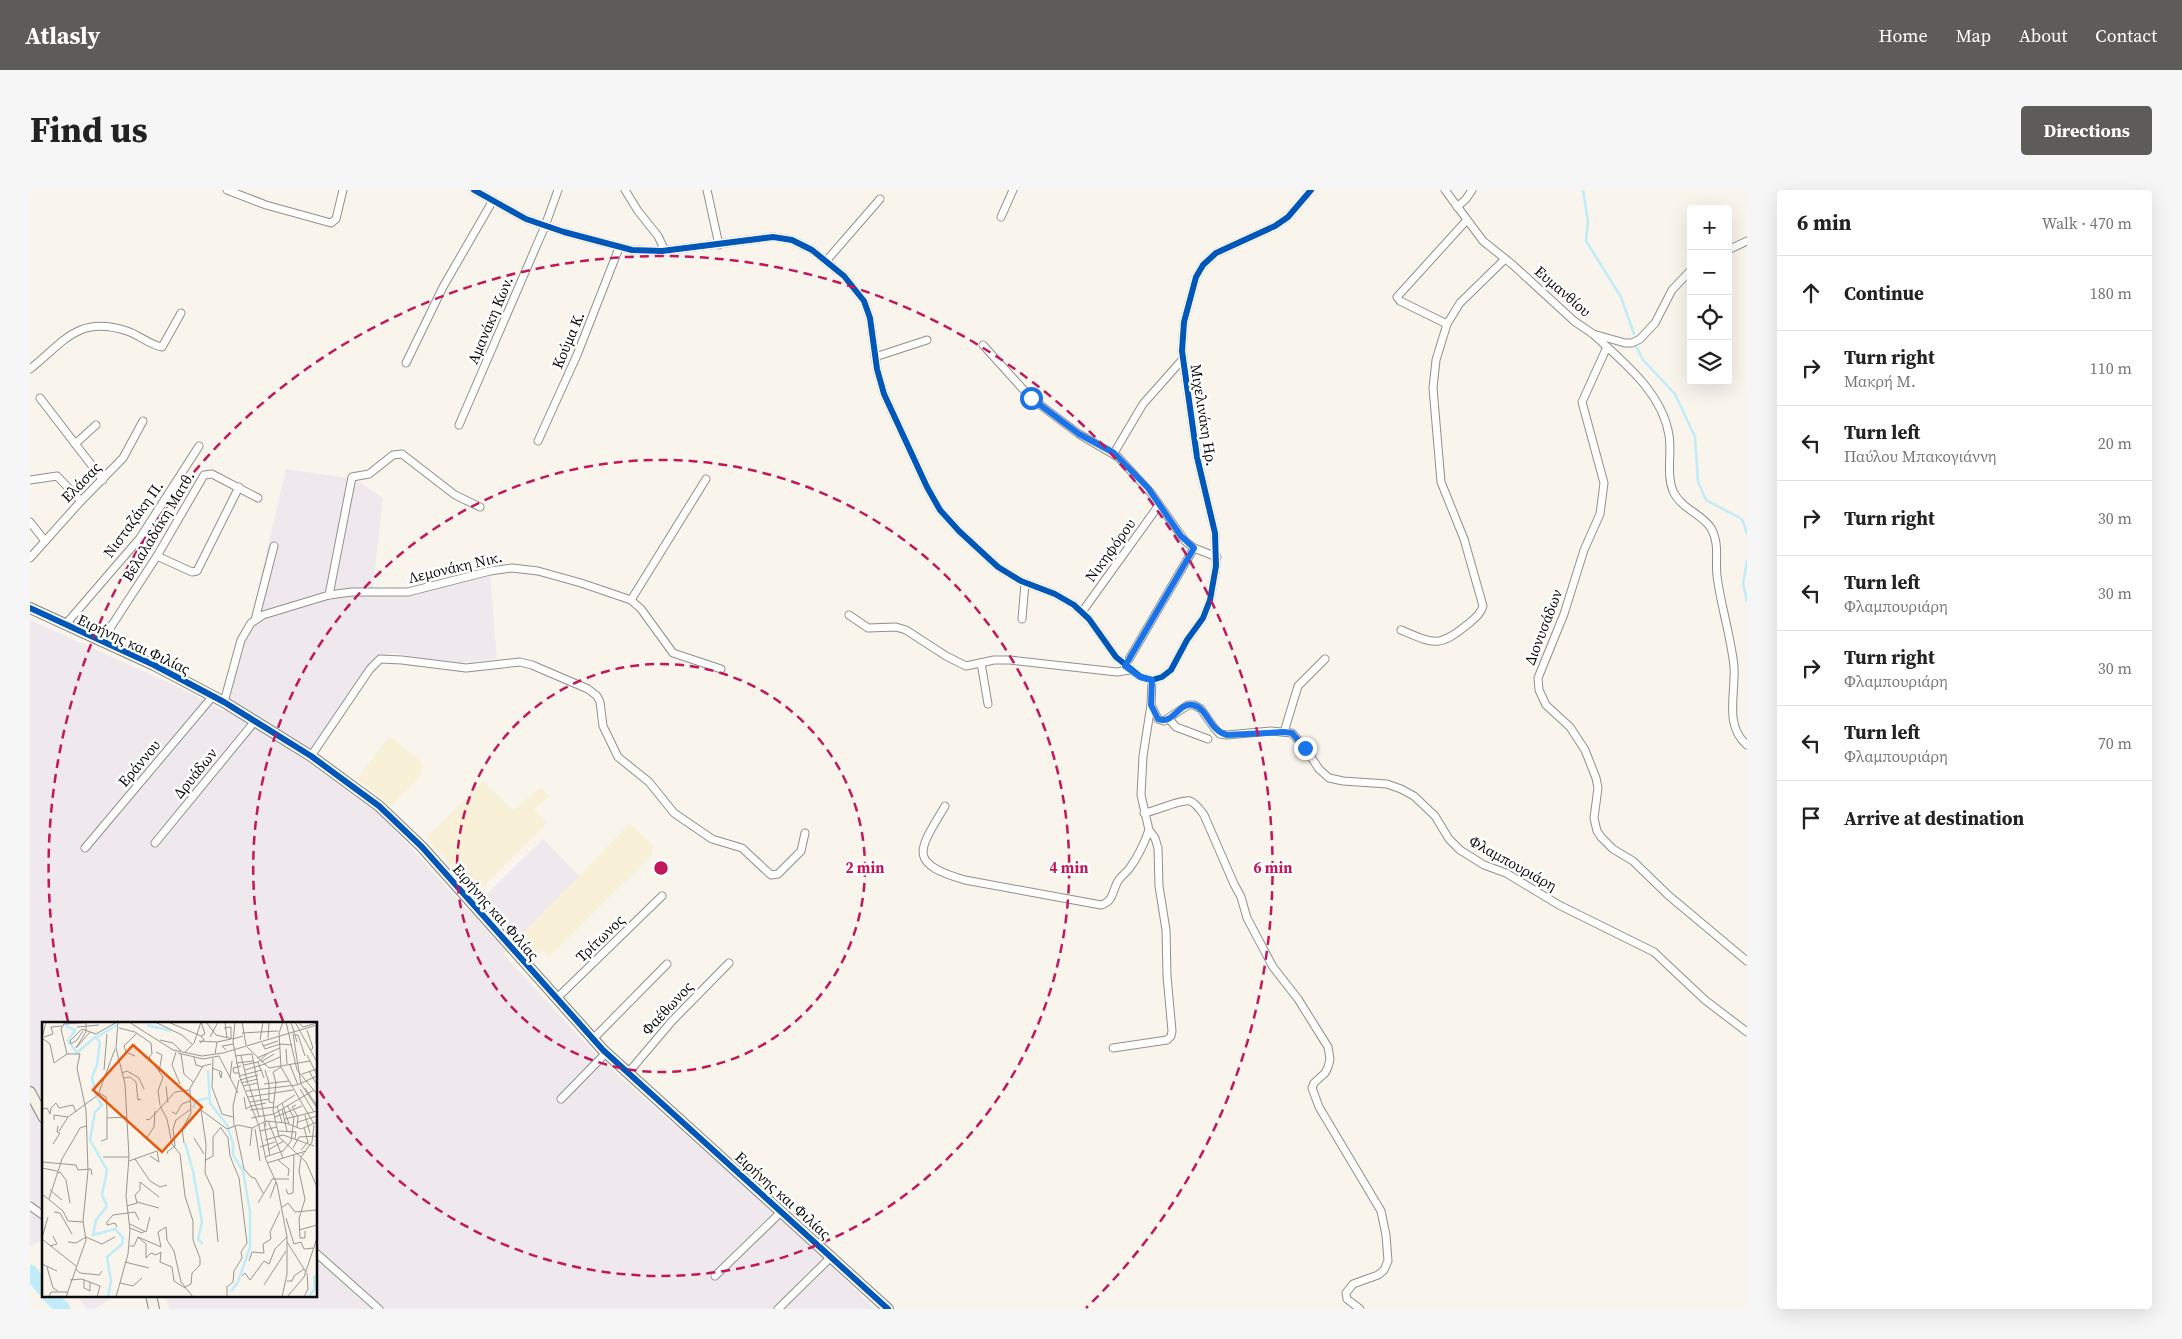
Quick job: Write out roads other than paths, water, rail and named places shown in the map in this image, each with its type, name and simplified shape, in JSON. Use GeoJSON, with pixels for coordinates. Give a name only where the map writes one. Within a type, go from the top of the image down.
{"type":"FeatureCollection","features":[{"type":"Feature","properties":{"kind":"street"},"geometry":{"type":"LineString","coordinates":[[227,190],[266,205],[331,223],[336,219],[343,190]]}},
{"type":"Feature","properties":{"kind":"street"},"geometry":{"type":"LineString","coordinates":[[474,190],[492,202],[520,216],[545,226],[619,248],[637,251],[664,251],[760,239],[786,238],[803,244],[827,260],[853,285],[864,301],[872,325],[875,357],[887,400],[927,487],[940,510],[992,561],[1025,583],[1055,594],[1082,612],[1109,650],[1140,677],[1152,680],[1151,705],[1143,756],[1141,787],[1144,813],[1149,830],[1155,838],[1158,848],[1159,886],[1166,930],[1166,971],[1171,1036],[1167,1040],[1113,1048]]}},
{"type":"Feature","properties":{"kind":"street","name":"Αμανάκη Κων."},"geometry":{"type":"LineString","coordinates":[[460,425],[545,226],[558,190]]}},
{"type":"Feature","properties":{"kind":"street"},"geometry":{"type":"LineString","coordinates":[[625,190],[638,211],[658,236],[664,251]]}},
{"type":"Feature","properties":{"kind":"street"},"geometry":{"type":"LineString","coordinates":[[707,190],[719,244]]}},
{"type":"Feature","properties":{"kind":"street"},"geometry":{"type":"LineString","coordinates":[[1001,217],[1013,190]]}},
{"type":"Feature","properties":{"kind":"street","name":"Μιχελινάκη Ηρ."},"geometry":{"type":"LineString","coordinates":[[1152,680],[1162,677],[1171,670],[1187,640],[1204,618],[1212,591],[1216,558],[1215,533],[1199,463],[1182,360],[1181,338],[1196,277],[1201,268],[1221,250],[1285,219],[1311,190]]}},
{"type":"Feature","properties":{"kind":"street","name":"Ευμανθίου"},"geometry":{"type":"LineString","coordinates":[[1445,190],[1466,221],[1483,241],[1567,315],[1593,334],[1626,343],[1632,343],[1640,339],[1656,323],[1676,286],[1687,274]]}},
{"type":"Feature","properties":{"kind":"street"},"geometry":{"type":"LineString","coordinates":[[1457,207],[1472,190]]}},
{"type":"Feature","properties":{"kind":"street"},"geometry":{"type":"LineString","coordinates":[[827,260],[880,199]]}},
{"type":"Feature","properties":{"kind":"street"},"geometry":{"type":"LineString","coordinates":[[406,363],[444,288],[492,202]]}},
{"type":"Feature","properties":{"kind":"street"},"geometry":{"type":"LineString","coordinates":[[1447,324],[1400,300],[1398,297],[1466,221]]}},
{"type":"Feature","properties":{"kind":"street"},"geometry":{"type":"LineString","coordinates":[[1732,248],[1747,241]]}},
{"type":"Feature","properties":{"kind":"street","name":"Κούμα Κ."},"geometry":{"type":"LineString","coordinates":[[538,441],[578,354],[619,248]]}},
{"type":"Feature","properties":{"kind":"street"},"geometry":{"type":"LineString","coordinates":[[1401,630],[1428,641],[1443,641],[1474,618],[1483,606],[1464,538],[1440,476],[1433,388],[1436,360],[1447,324],[1460,303],[1505,259]]}},
{"type":"Feature","properties":{"kind":"street"},"geometry":{"type":"LineString","coordinates":[[30,369],[63,339],[92,327],[104,326],[122,330],[162,347],[181,313]]}},
{"type":"Feature","properties":{"kind":"street"},"geometry":{"type":"LineString","coordinates":[[1593,334],[1638,377],[1657,403],[1667,425],[1670,438],[1670,475],[1673,492],[1684,505],[1706,522],[1715,539],[1718,582],[1734,662],[1732,718],[1738,735],[1747,744]]}},
{"type":"Feature","properties":{"kind":"street"},"geometry":{"type":"LineString","coordinates":[[875,357],[927,340]]}},
{"type":"Feature","properties":{"kind":"street"},"geometry":{"type":"LineString","coordinates":[[983,345],[1031,398],[1079,434],[1114,453],[1148,488],[1181,536],[1194,548],[1216,558]]}},
{"type":"Feature","properties":{"kind":"street","name":"Διονυσάδων"},"geometry":{"type":"LineString","coordinates":[[1607,347],[1582,402],[1604,483],[1600,514],[1584,550],[1564,614],[1538,678],[1538,686],[1546,705],[1570,727],[1585,750],[1597,783],[1594,818],[1598,831],[1604,841],[1633,861],[1668,896],[1747,961]]}},
{"type":"Feature","properties":{"kind":"street"},"geometry":{"type":"LineString","coordinates":[[1114,453],[1143,404],[1182,360]]}},
{"type":"Feature","properties":{"kind":"street"},"geometry":{"type":"LineString","coordinates":[[40,398],[103,480]]}},
{"type":"Feature","properties":{"kind":"street","name":"Ελάσας"},"geometry":{"type":"LineString","coordinates":[[30,558],[81,501],[124,458],[143,421]]}},
{"type":"Feature","properties":{"kind":"street"},"geometry":{"type":"LineString","coordinates":[[75,444],[96,425]]}},
{"type":"Feature","properties":{"kind":"street","name":"Νισταζάκη Π."},"geometry":{"type":"LineString","coordinates":[[65,625],[140,538],[199,446]]}},
{"type":"Feature","properties":{"kind":"street"},"geometry":{"type":"LineString","coordinates":[[330,595],[352,477],[369,474],[393,455],[402,454],[446,489],[480,508]]}},
{"type":"Feature","properties":{"kind":"street","name":"Βελαλαδάκη Ματθ."},"geometry":{"type":"LineString","coordinates":[[101,642],[157,556],[204,475],[210,473],[258,498]]}},
{"type":"Feature","properties":{"kind":"street"},"geometry":{"type":"LineString","coordinates":[[30,480],[57,476],[81,501]]}},
{"type":"Feature","properties":{"kind":"street"},"geometry":{"type":"LineString","coordinates":[[631,600],[706,479]]}},
{"type":"Feature","properties":{"kind":"street"},"geometry":{"type":"LineString","coordinates":[[157,556],[192,572],[197,571],[239,487]]}},
{"type":"Feature","properties":{"kind":"street","name":"Νικηφόρου"},"geometry":{"type":"LineString","coordinates":[[1082,612],[1159,505]]}},
{"type":"Feature","properties":{"kind":"street"},"geometry":{"type":"LineString","coordinates":[[30,522],[45,541]]}},
{"type":"Feature","properties":{"kind":"street"},"geometry":{"type":"LineString","coordinates":[[224,702],[238,647],[254,621],[274,546]]}},
{"type":"Feature","properties":{"kind":"street"},"geometry":{"type":"LineString","coordinates":[[849,615],[868,628],[896,627],[906,630],[946,656],[964,665],[969,666],[1010,660],[1117,672],[1128,668],[1194,548]]}},
{"type":"Feature","properties":{"kind":"street","name":"Λεμονάκη Νικ."},"geometry":{"type":"LineString","coordinates":[[254,621],[269,613],[330,595],[352,592],[408,592],[490,571],[519,568],[581,582],[631,600],[641,609],[672,653],[721,669]]}},
{"type":"Feature","properties":{"kind":"street"},"geometry":{"type":"LineString","coordinates":[[1022,619],[1025,583]]}},
{"type":"Feature","properties":{"kind":"street","name":"Ειρήνης και Φιλίας"},"geometry":{"type":"LineString","coordinates":[[30,608],[162,669],[224,702],[311,756],[365,795],[408,832],[606,1053],[832,1256],[888,1309]]}},
{"type":"Feature","properties":{"kind":"street"},"geometry":{"type":"LineString","coordinates":[[311,756],[370,669],[380,659],[466,668],[520,662],[532,665],[588,689],[600,702],[603,726],[618,756],[649,782],[674,813],[688,824],[712,839],[742,848],[770,875],[778,874],[798,855],[805,833]]}},
{"type":"Feature","properties":{"kind":"street"},"geometry":{"type":"LineString","coordinates":[[1151,705],[1158,719],[1164,721],[1188,705],[1194,705],[1200,709],[1220,734],[1284,732],[1298,686],[1325,659]]}},
{"type":"Feature","properties":{"kind":"street"},"geometry":{"type":"LineString","coordinates":[[981,663],[988,704]]}},
{"type":"Feature","properties":{"kind":"street","name":"Εράννου"},"geometry":{"type":"LineString","coordinates":[[85,848],[213,696]]}},
{"type":"Feature","properties":{"kind":"street"},"geometry":{"type":"LineString","coordinates":[[1169,719],[1176,727],[1208,739]]}},
{"type":"Feature","properties":{"kind":"street","name":"Δρυάδων"},"geometry":{"type":"LineString","coordinates":[[156,843],[255,721]]}},
{"type":"Feature","properties":{"kind":"street","name":"Φλαμπουριάρη"},"geometry":{"type":"LineString","coordinates":[[1284,732],[1292,733],[1297,738],[1319,769],[1329,778],[1343,781],[1387,784],[1414,796],[1435,816],[1449,839],[1460,850],[1475,860],[1506,873],[1559,905],[1654,952],[1705,1000],[1747,1032]]}},
{"type":"Feature","properties":{"kind":"street"},"geometry":{"type":"LineString","coordinates":[[1144,813],[1157,811],[1181,802],[1190,801],[1197,806],[1204,815],[1234,884],[1239,891],[1247,918],[1273,967],[1298,998],[1328,1047],[1330,1059],[1328,1067],[1325,1073],[1314,1083],[1313,1093],[1319,1107],[1381,1211],[1388,1250],[1388,1261],[1384,1270],[1378,1275],[1353,1284],[1346,1293],[1347,1299],[1360,1309]]}},
{"type":"Feature","properties":{"kind":"street"},"geometry":{"type":"LineString","coordinates":[[945,806],[923,843],[922,851],[924,858],[934,868],[946,875],[965,880],[1102,906],[1112,898],[1118,882],[1141,851],[1149,830]]}},
{"type":"Feature","properties":{"kind":"street","name":"Τρίτωνος"},"geometry":{"type":"LineString","coordinates":[[556,999],[662,896]]}},
{"type":"Feature","properties":{"kind":"street","name":"Φαέθωνος"},"geometry":{"type":"LineString","coordinates":[[628,1073],[672,1021],[729,962]]}},
{"type":"Feature","properties":{"kind":"street"},"geometry":{"type":"LineString","coordinates":[[593,1039],[667,964]]}},
{"type":"Feature","properties":{"kind":"street"},"geometry":{"type":"LineString","coordinates":[[560,1099],[606,1053]]}},
{"type":"Feature","properties":{"kind":"street"},"geometry":{"type":"LineString","coordinates":[[31,1099],[42,1115]]}},
{"type":"Feature","properties":{"kind":"street"},"geometry":{"type":"LineString","coordinates":[[30,1206],[42,1215]]}},
{"type":"Feature","properties":{"kind":"street"},"geometry":{"type":"LineString","coordinates":[[715,1276],[782,1211]]}},
{"type":"Feature","properties":{"kind":"street"},"geometry":{"type":"LineString","coordinates":[[318,1255],[379,1309]]}},
{"type":"Feature","properties":{"kind":"street"},"geometry":{"type":"LineString","coordinates":[[778,1309],[832,1256]]}},
{"type":"Feature","properties":{"kind":"street"},"geometry":{"type":"LineString","coordinates":[[151,1296],[154,1309]]}},
{"type":"Feature","properties":{"kind":"waterway"},"geometry":{"type":"LineString","coordinates":[[1583,190],[1588,222],[1586,241],[1621,297],[1634,334]]}},
{"type":"Feature","properties":{"kind":"waterway"},"geometry":{"type":"LineString","coordinates":[[1636,346],[1643,360],[1675,394],[1695,437],[1698,482],[1706,500],[1742,519],[1747,534]]}},
{"type":"Feature","properties":{"kind":"waterway"},"geometry":{"type":"LineString","coordinates":[[1747,561],[1743,583],[1747,601]]}},
{"type":"Feature","properties":{"kind":"waterway"},"geometry":{"type":"LineString","coordinates":[[30,1272],[42,1287]]}},
{"type":"Feature","properties":{"kind":"waterway"},"geometry":{"type":"LineString","coordinates":[[50,1296],[63,1309]]}}]}
